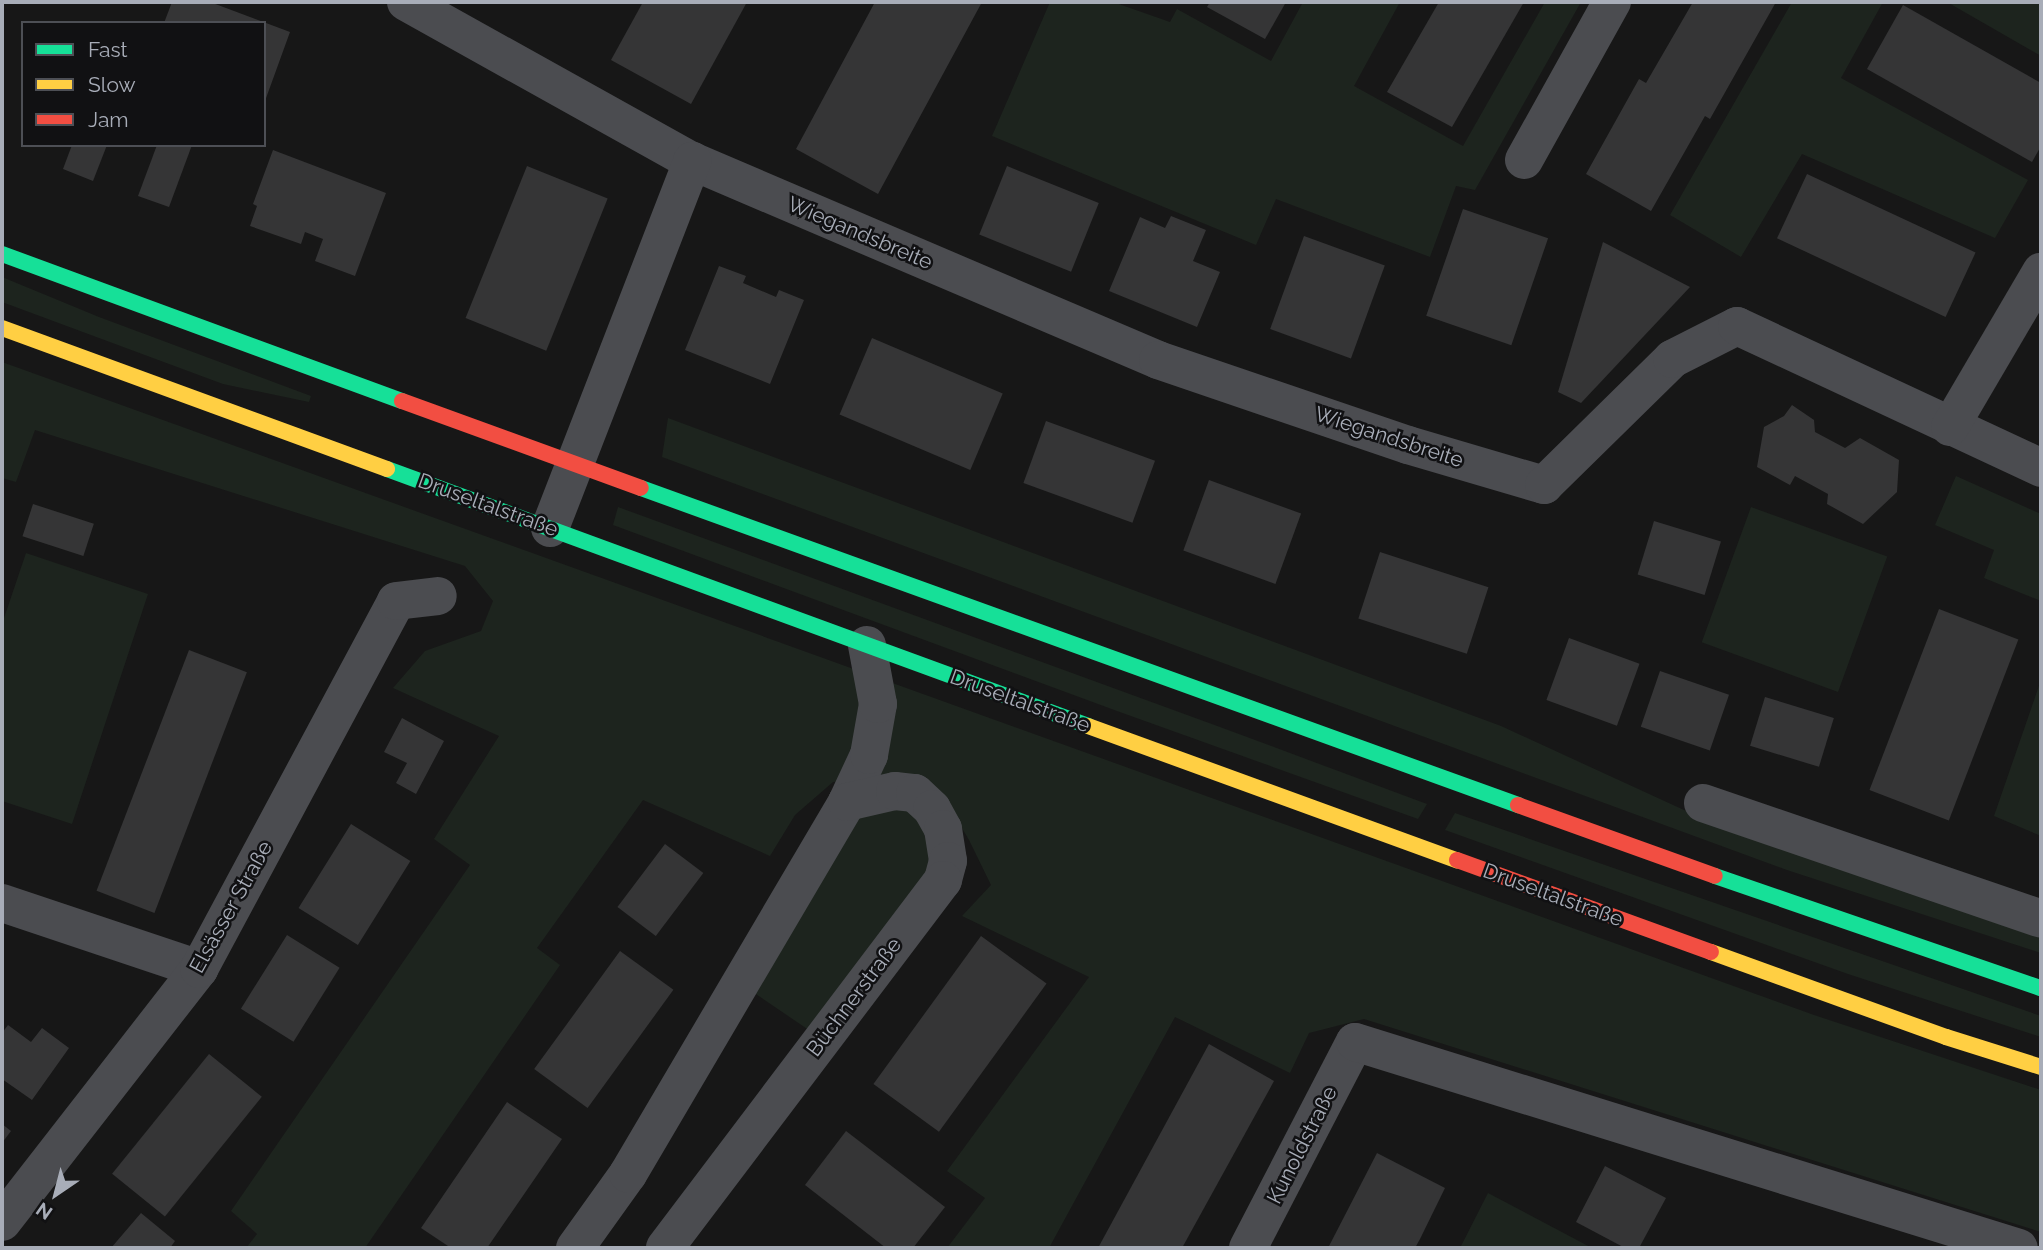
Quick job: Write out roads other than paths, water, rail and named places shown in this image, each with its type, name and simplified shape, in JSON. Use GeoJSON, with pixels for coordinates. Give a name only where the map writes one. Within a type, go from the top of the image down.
{"type":"FeatureCollection","features":[{"type":"Feature","properties":{"kind":"main road"},"geometry":{"type":"LineString","coordinates":[[2,254],[63,279],[1556,819],[1889,938],[2041,988]]}},
{"type":"Feature","properties":{"kind":"main road","name":"Druseltalstraße"},"geometry":{"type":"LineString","coordinates":[[2,328],[1946,1037],[2041,1067]]}},
{"type":"Feature","properties":{"kind":"street","name":"Wiegandsbreite"},"geometry":{"type":"LineString","coordinates":[[406,2],[692,161],[1158,360],[1408,445],[1544,485],[1672,359],[1737,326],[2041,468]]}},
{"type":"Feature","properties":{"kind":"street"},"geometry":{"type":"LineString","coordinates":[[1524,160],[1612,2]]}},
{"type":"Feature","properties":{"kind":"street"},"geometry":{"type":"LineString","coordinates":[[550,528],[692,161]]}},
{"type":"Feature","properties":{"kind":"street"},"geometry":{"type":"LineString","coordinates":[[1950,427],[2041,272]]}},
{"type":"Feature","properties":{"kind":"street","name":"Elsässer Straße"},"geometry":{"type":"LineString","coordinates":[[2,1222],[199,969],[396,601],[438,596]]}},
{"type":"Feature","properties":{"kind":"street"},"geometry":{"type":"LineString","coordinates":[[575,1248],[628,1174],[847,803],[869,755],[878,704],[867,645]]}},
{"type":"Feature","properties":{"kind":"street","name":"Büchnerstraße"},"geometry":{"type":"LineString","coordinates":[[665,1248],[943,880],[948,861],[943,829],[932,809],[915,793],[895,791],[847,803]]}},
{"type":"Feature","properties":{"kind":"street"},"geometry":{"type":"LineString","coordinates":[[1703,803],[2041,919]]}},
{"type":"Feature","properties":{"kind":"street"},"geometry":{"type":"LineString","coordinates":[[2,903],[199,969]]}},
{"type":"Feature","properties":{"kind":"street","name":"Kunoldstraße"},"geometry":{"type":"LineString","coordinates":[[1248,1248],[1355,1042],[1959,1240]]}},
{"type":"Feature","properties":{"kind":"street"},"geometry":{"type":"LineString","coordinates":[[1959,1240],[2019,1248]]}}]}
